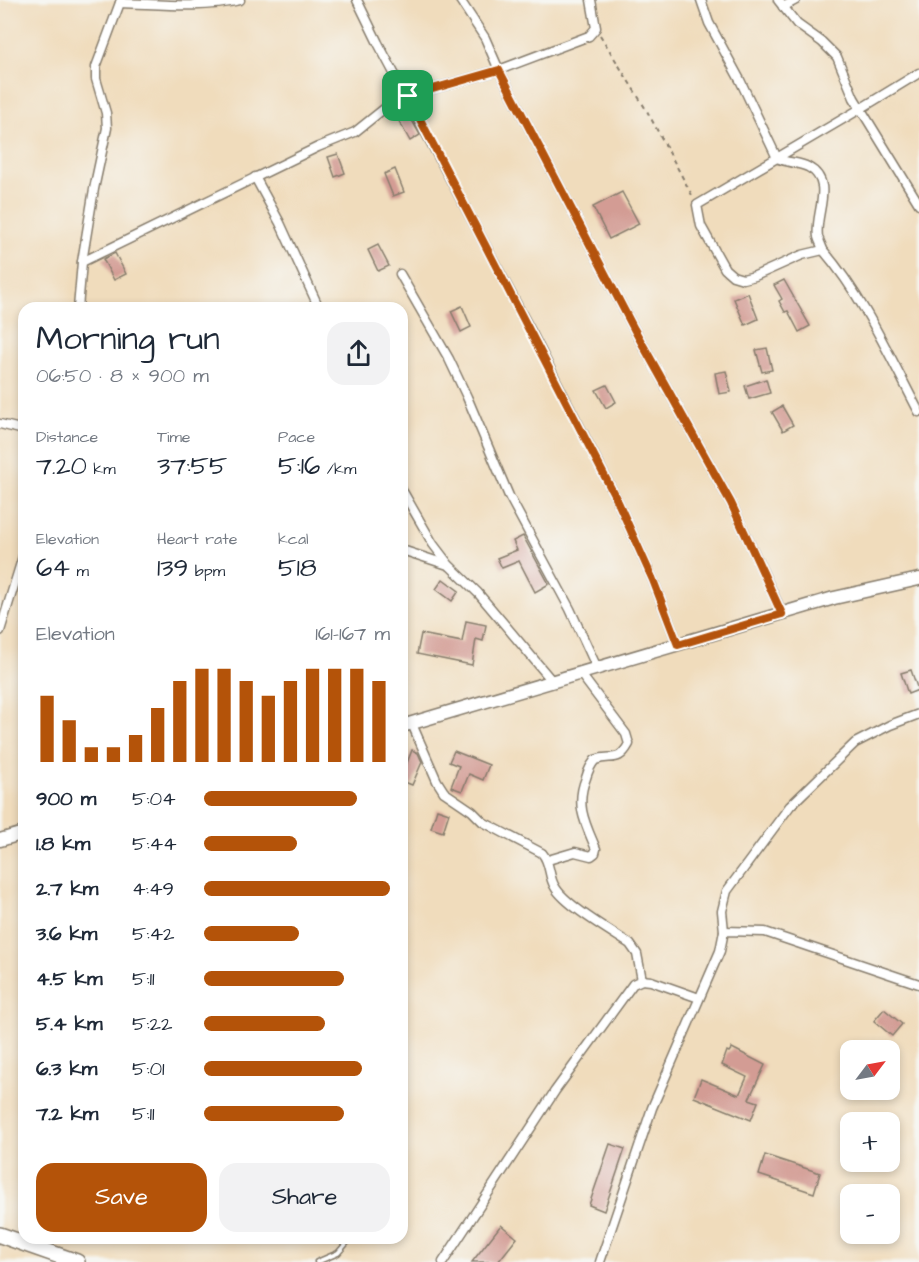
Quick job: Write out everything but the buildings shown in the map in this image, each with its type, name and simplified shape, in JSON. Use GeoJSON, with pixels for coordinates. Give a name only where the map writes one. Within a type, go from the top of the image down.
{"type":"FeatureCollection","features":[{"type":"Feature","properties":{"kind":"highway"},"geometry":{"type":"LineString","coordinates":[[0,1235],[18,1241]]}},
{"type":"Feature","properties":{"kind":"highway"},"geometry":{"type":"LineString","coordinates":[[26,1244],[77,1262]]}},
{"type":"Feature","properties":{"kind":"street"},"geometry":{"type":"LineString","coordinates":[[79,302],[82,262],[94,189],[107,129],[106,113],[96,79],[96,67],[121,2],[182,6],[222,4],[240,0]]}},
{"type":"Feature","properties":{"kind":"street"},"geometry":{"type":"LineString","coordinates":[[357,0],[618,502],[653,580],[678,645]]}},
{"type":"Feature","properties":{"kind":"street"},"geometry":{"type":"LineString","coordinates":[[460,0],[485,38],[499,70],[634,329],[731,503],[782,614]]}},
{"type":"Feature","properties":{"kind":"street"},"geometry":{"type":"LineString","coordinates":[[82,262],[255,177],[355,132],[385,108],[408,96],[499,70],[589,36],[596,28],[591,0]]}},
{"type":"Feature","properties":{"kind":"street"},"geometry":{"type":"LineString","coordinates":[[701,0],[709,23],[740,80],[777,158],[788,163],[801,164],[818,175],[822,183],[823,194],[818,238],[823,250],[836,265],[867,314],[919,412]]}},
{"type":"Feature","properties":{"kind":"street"},"geometry":{"type":"LineString","coordinates":[[796,0],[780,4],[797,24],[822,42],[837,57],[860,110],[918,202]]}},
{"type":"Feature","properties":{"kind":"street"},"geometry":{"type":"LineString","coordinates":[[823,250],[802,255],[755,276],[743,279],[733,276],[725,269],[701,226],[697,205],[919,73]]}},
{"type":"Feature","properties":{"kind":"street"},"geometry":{"type":"LineString","coordinates":[[255,177],[280,223],[316,302]]}},
{"type":"Feature","properties":{"kind":"street"},"geometry":{"type":"LineString","coordinates":[[400,274],[449,359],[509,496],[570,609],[597,668]]}},
{"type":"Feature","properties":{"kind":"street"},"geometry":{"type":"LineString","coordinates":[[0,424],[18,428]]}},
{"type":"Feature","properties":{"kind":"street"},"geometry":{"type":"LineString","coordinates":[[408,501],[448,565],[478,593],[553,682]]}},
{"type":"Feature","properties":{"kind":"street"},"geometry":{"type":"LineString","coordinates":[[408,552],[448,565]]}},
{"type":"Feature","properties":{"kind":"street"},"geometry":{"type":"LineString","coordinates":[[0,631],[18,572]]}},
{"type":"Feature","properties":{"kind":"street"},"geometry":{"type":"LineString","coordinates":[[408,725],[834,598],[919,579]]}},
{"type":"Feature","properties":{"kind":"street"},"geometry":{"type":"LineString","coordinates":[[548,860],[575,852],[591,856],[595,853],[596,849],[584,820],[580,802],[582,789],[595,760],[617,758],[624,753],[629,744],[626,734],[580,673]]}},
{"type":"Feature","properties":{"kind":"street"},"geometry":{"type":"LineString","coordinates":[[600,1262],[652,1108],[720,951],[724,931],[722,911],[727,891],[790,806],[855,743],[890,725],[919,714]]}},
{"type":"Feature","properties":{"kind":"street"},"geometry":{"type":"LineString","coordinates":[[408,727],[444,792],[483,822],[542,853],[548,860],[551,880],[561,895],[630,944],[637,954],[642,980]]}},
{"type":"Feature","properties":{"kind":"street"},"geometry":{"type":"LineString","coordinates":[[0,840],[18,835]]}},
{"type":"Feature","properties":{"kind":"street"},"geometry":{"type":"LineString","coordinates":[[724,931],[765,932],[919,984]]}},
{"type":"Feature","properties":{"kind":"street"},"geometry":{"type":"LineString","coordinates":[[443,1262],[555,1091],[633,984],[642,980],[665,984],[699,998]]}},
{"type":"Feature","properties":{"kind":"lane"},"geometry":{"type":"LineString","coordinates":[[317,1262],[338,1253],[346,1244]]}},
{"type":"Feature","properties":{"kind":"path"},"geometry":{"type":"LineString","coordinates":[[596,28],[647,111],[697,205]]}},
{"type":"Feature","properties":{"kind":"route"},"geometry":{"type":"LineString","coordinates":[[499,70],[634,329],[731,503],[782,614],[678,645],[653,580],[618,502],[408,96],[457,84],[499,70]]}}]}
